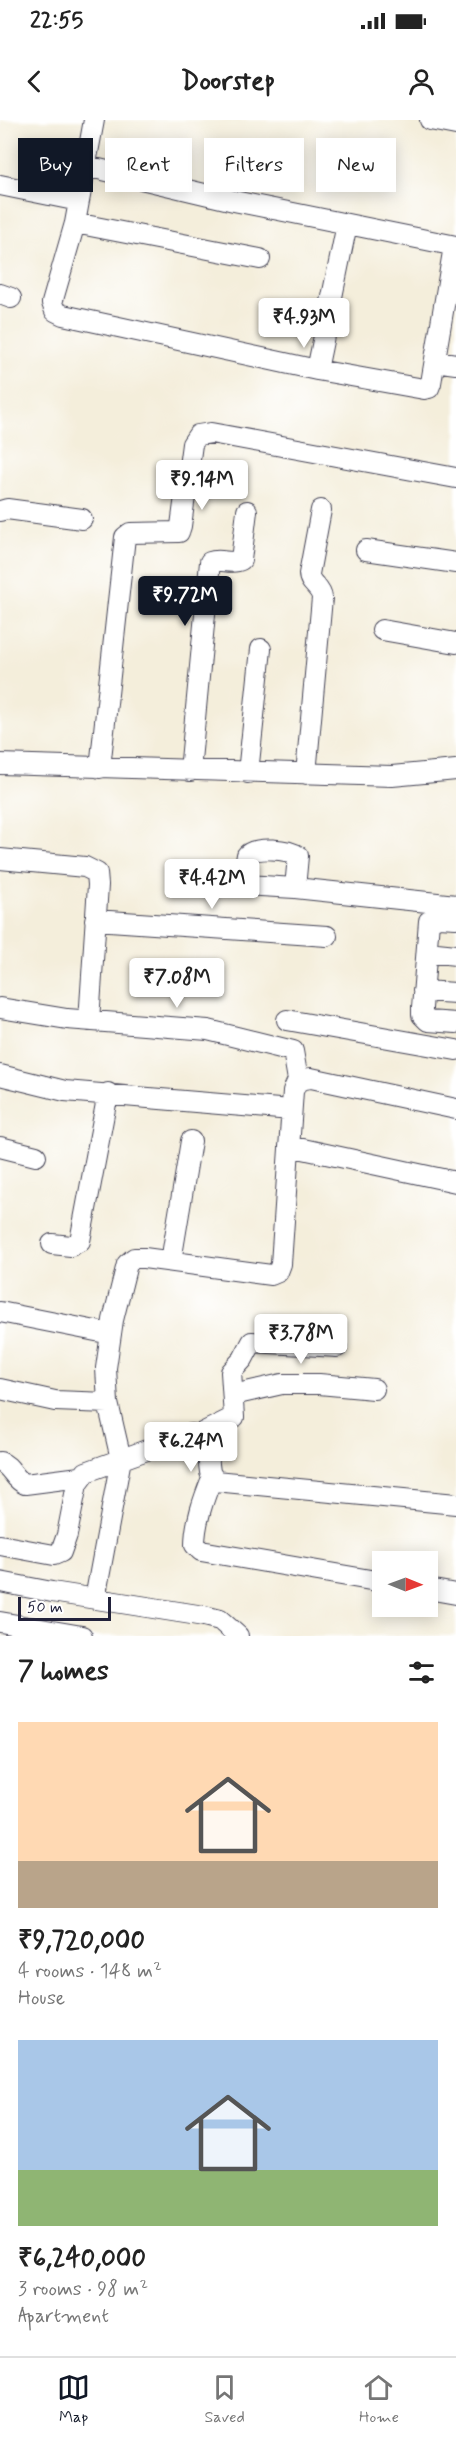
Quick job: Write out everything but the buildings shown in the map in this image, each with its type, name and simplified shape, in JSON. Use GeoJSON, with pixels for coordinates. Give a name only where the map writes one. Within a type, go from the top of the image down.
{"type":"FeatureCollection","features":[{"type":"Feature","properties":{"kind":"street"},"geometry":{"type":"LineString","coordinates":[[91,138],[94,120]]}},
{"type":"Feature","properties":{"kind":"street"},"geometry":{"type":"LineString","coordinates":[[430,120],[456,125]]}},
{"type":"Feature","properties":{"kind":"street"},"geometry":{"type":"LineString","coordinates":[[82,192],[52,303],[55,311],[63,315],[316,370],[424,389],[430,385],[455,246],[234,201],[93,168]]}},
{"type":"Feature","properties":{"kind":"street"},"geometry":{"type":"LineString","coordinates":[[0,185],[80,201]]}},
{"type":"Feature","properties":{"kind":"street"},"geometry":{"type":"LineString","coordinates":[[75,223],[260,259]]}},
{"type":"Feature","properties":{"kind":"street"},"geometry":{"type":"LineString","coordinates":[[316,370],[347,224]]}},
{"type":"Feature","properties":{"kind":"street"},"geometry":{"type":"LineString","coordinates":[[435,361],[456,364]]}},
{"type":"Feature","properties":{"kind":"street"},"geometry":{"type":"LineString","coordinates":[[100,768],[124,537],[130,533],[179,532],[192,444],[198,435],[211,433],[456,478]]}},
{"type":"Feature","properties":{"kind":"street"},"geometry":{"type":"LineString","coordinates":[[0,511],[7,509],[82,519]]}},
{"type":"Feature","properties":{"kind":"street"},"geometry":{"type":"LineString","coordinates":[[306,774],[322,598],[320,591],[310,580],[309,574],[321,510]]}},
{"type":"Feature","properties":{"kind":"street"},"geometry":{"type":"LineString","coordinates":[[190,771],[210,562],[216,560],[236,563],[241,560],[247,511]]}},
{"type":"Feature","properties":{"kind":"street"},"geometry":{"type":"LineString","coordinates":[[366,550],[456,563]]}},
{"type":"Feature","properties":{"kind":"street"},"geometry":{"type":"LineString","coordinates":[[382,630],[456,643]]}},
{"type":"Feature","properties":{"kind":"street"},"geometry":{"type":"LineString","coordinates":[[248,773],[261,649]]}},
{"type":"Feature","properties":{"kind":"street"},"geometry":{"type":"LineString","coordinates":[[0,764],[392,776],[456,770]]}},
{"type":"Feature","properties":{"kind":"street"},"geometry":{"type":"LineString","coordinates":[[0,859],[85,867],[95,870],[98,877],[89,1020]]}},
{"type":"Feature","properties":{"kind":"street"},"geometry":{"type":"LineString","coordinates":[[296,888],[456,905]]}},
{"type":"Feature","properties":{"kind":"street"},"geometry":{"type":"LineString","coordinates":[[456,918],[439,917],[429,921],[422,1015],[428,1021],[456,1023]]}},
{"type":"Feature","properties":{"kind":"street"},"geometry":{"type":"LineString","coordinates":[[95,920],[327,936]]}},
{"type":"Feature","properties":{"kind":"street"},"geometry":{"type":"LineString","coordinates":[[427,952],[456,955]]}},
{"type":"Feature","properties":{"kind":"street"},"geometry":{"type":"LineString","coordinates":[[423,991],[456,993]]}},
{"type":"Feature","properties":{"kind":"street"},"geometry":{"type":"LineString","coordinates":[[0,1008],[89,1020],[208,1030],[290,1050],[295,1054],[298,1080],[293,1091],[291,1110],[281,1264],[278,1272],[270,1275],[138,1258],[127,1264],[111,1334],[106,1368],[108,1403],[122,1459],[95,1599]]}},
{"type":"Feature","properties":{"kind":"street"},"geometry":{"type":"LineString","coordinates":[[287,1020],[456,1050]]}},
{"type":"Feature","properties":{"kind":"street"},"geometry":{"type":"LineString","coordinates":[[0,1075],[64,1091],[291,1110]]}},
{"type":"Feature","properties":{"kind":"street"},"geometry":{"type":"LineString","coordinates":[[298,1080],[311,1078],[456,1109]]}},
{"type":"Feature","properties":{"kind":"street"},"geometry":{"type":"LineString","coordinates":[[52,1244],[75,1245],[80,1241],[108,1094]]}},
{"type":"Feature","properties":{"kind":"street"},"geometry":{"type":"LineString","coordinates":[[171,1262],[191,1141]]}},
{"type":"Feature","properties":{"kind":"street"},"geometry":{"type":"LineString","coordinates":[[289,1146],[456,1182]]}},
{"type":"Feature","properties":{"kind":"street"},"geometry":{"type":"LineString","coordinates":[[0,1147],[36,1156]]}},
{"type":"Feature","properties":{"kind":"street"},"geometry":{"type":"LineString","coordinates":[[0,1312],[111,1334]]}},
{"type":"Feature","properties":{"kind":"street"},"geometry":{"type":"LineString","coordinates":[[0,1545],[54,1555],[62,1552],[76,1484],[86,1472],[183,1436],[198,1435],[232,1419],[235,1412],[231,1372],[243,1359],[252,1342],[337,1347]]}},
{"type":"Feature","properties":{"kind":"street"},"geometry":{"type":"LineString","coordinates":[[233,1395],[291,1384],[374,1389]]}},
{"type":"Feature","properties":{"kind":"street"},"geometry":{"type":"LineString","coordinates":[[0,1389],[55,1401],[108,1403]]}},
{"type":"Feature","properties":{"kind":"street"},"geometry":{"type":"LineString","coordinates":[[198,1435],[206,1441],[212,1478],[202,1506],[195,1538],[198,1549],[372,1580]]}},
{"type":"Feature","properties":{"kind":"street"},"geometry":{"type":"LineString","coordinates":[[0,1462],[9,1466],[18,1480],[25,1484],[80,1477]]}},
{"type":"Feature","properties":{"kind":"street"},"geometry":{"type":"LineString","coordinates":[[212,1478],[220,1482],[456,1504]]}},
{"type":"Feature","properties":{"kind":"street"},"geometry":{"type":"LineString","coordinates":[[0,1582],[204,1616],[220,1620],[229,1633]]}},
{"type":"Feature","properties":{"kind":"street"},"geometry":{"type":"LineString","coordinates":[[438,1591],[456,1594]]}},
{"type":"Feature","properties":{"kind":"street"},"geometry":{"type":"LineString","coordinates":[[0,1622],[82,1636]]}}]}
